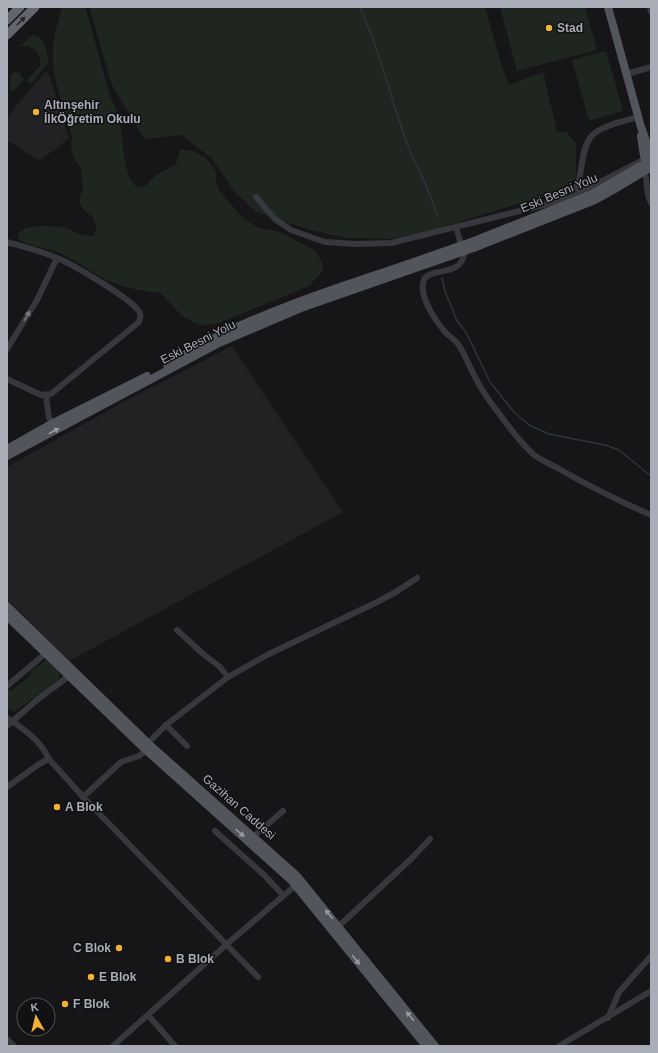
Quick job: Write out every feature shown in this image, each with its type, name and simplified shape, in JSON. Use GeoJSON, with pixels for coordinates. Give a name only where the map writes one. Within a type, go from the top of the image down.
{"type":"FeatureCollection","features":[{"type":"Feature","properties":{"kind":"highway"},"geometry":{"type":"LineString","coordinates":[[7,20],[20,7]]}},
{"type":"Feature","properties":{"kind":"highway"},"geometry":{"type":"LineString","coordinates":[[7,35],[35,7]]}},
{"type":"Feature","properties":{"kind":"main road"},"geometry":{"type":"LineString","coordinates":[[608,7],[627,74],[648,163]]}},
{"type":"Feature","properties":{"kind":"main road","name":"Eski Besni Yolu"},"geometry":{"type":"LineString","coordinates":[[7,456],[226,340],[301,308],[594,200],[648,163]]}},
{"type":"Feature","properties":{"kind":"main road","name":"Eski Besni Yolu"},"geometry":{"type":"LineString","coordinates":[[7,449],[52,424],[158,370],[230,330],[298,302],[409,267]]}},
{"type":"Feature","properties":{"kind":"main road","name":"Gazihan Caddesi"},"geometry":{"type":"LineString","coordinates":[[7,606],[147,746],[254,836],[297,876],[435,1046]]}},
{"type":"Feature","properties":{"kind":"main road","name":"Gazihan Caddesi"},"geometry":{"type":"LineString","coordinates":[[7,616],[69,676],[147,746],[296,885],[426,1046]]}},
{"type":"Feature","properties":{"kind":"street"},"geometry":{"type":"LineString","coordinates":[[650,7],[651,12]]}},
{"type":"Feature","properties":{"kind":"street"},"geometry":{"type":"LineString","coordinates":[[627,74],[651,67]]}},
{"type":"Feature","properties":{"kind":"street"},"geometry":{"type":"LineString","coordinates":[[573,195],[578,182],[584,151],[590,138],[608,126],[638,117]]}},
{"type":"Feature","properties":{"kind":"street"},"geometry":{"type":"LineString","coordinates":[[256,197],[275,219],[291,230],[325,242],[356,244],[391,243],[556,202],[648,163],[648,195],[651,203]]}},
{"type":"Feature","properties":{"kind":"street"},"geometry":{"type":"LineString","coordinates":[[456,227],[464,255],[463,260],[459,266],[449,271],[433,273],[426,277],[423,281],[422,290],[433,316],[457,344],[475,378],[488,398],[503,419],[534,455],[616,500],[651,515]]}},
{"type":"Feature","properties":{"kind":"street"},"geometry":{"type":"LineString","coordinates":[[7,242],[57,258],[79,269],[128,301],[139,311],[140,318],[139,322],[51,394],[46,396],[41,395],[7,379]]}},
{"type":"Feature","properties":{"kind":"street"},"geometry":{"type":"LineString","coordinates":[[7,349],[37,300],[57,258]]}},
{"type":"Feature","properties":{"kind":"street"},"geometry":{"type":"LineString","coordinates":[[46,396],[49,418],[52,424]]}},
{"type":"Feature","properties":{"kind":"street"},"geometry":{"type":"LineString","coordinates":[[83,797],[121,762],[139,756],[166,725],[228,677],[268,655],[396,592],[417,578]]}},
{"type":"Feature","properties":{"kind":"street"},"geometry":{"type":"LineString","coordinates":[[177,630],[220,667],[228,677]]}},
{"type":"Feature","properties":{"kind":"street"},"geometry":{"type":"LineString","coordinates":[[7,686],[46,653]]}},
{"type":"Feature","properties":{"kind":"street"},"geometry":{"type":"LineString","coordinates":[[7,726],[38,699],[69,676]]}},
{"type":"Feature","properties":{"kind":"street"},"geometry":{"type":"LineString","coordinates":[[7,718],[35,738],[49,759],[83,797],[258,977]]}},
{"type":"Feature","properties":{"kind":"street"},"geometry":{"type":"LineString","coordinates":[[166,725],[187,746]]}},
{"type":"Feature","properties":{"kind":"street"},"geometry":{"type":"LineString","coordinates":[[7,787],[39,764],[49,759]]}},
{"type":"Feature","properties":{"kind":"street"},"geometry":{"type":"LineString","coordinates":[[254,836],[284,811]]}},
{"type":"Feature","properties":{"kind":"street"},"geometry":{"type":"LineString","coordinates":[[215,831],[264,875],[283,895]]}},
{"type":"Feature","properties":{"kind":"street"},"geometry":{"type":"LineString","coordinates":[[339,926],[365,903],[430,839]]}},
{"type":"Feature","properties":{"kind":"street"},"geometry":{"type":"LineString","coordinates":[[113,1046],[227,944],[296,885]]}},
{"type":"Feature","properties":{"kind":"street"},"geometry":{"type":"LineString","coordinates":[[608,1018],[619,992],[651,956]]}},
{"type":"Feature","properties":{"kind":"street"},"geometry":{"type":"LineString","coordinates":[[559,1046],[651,991]]}},
{"type":"Feature","properties":{"kind":"street"},"geometry":{"type":"LineString","coordinates":[[148,1015],[175,1046]]}},
{"type":"Feature","properties":{"kind":"street"},"geometry":{"type":"LineString","coordinates":[[7,1039],[14,1046]]}},
{"type":"Feature","properties":{"kind":"shaded area"},"geometry":{"type":"Polygon","coordinates":[[[62,7],[85,7],[86,9],[110,96],[118,116],[126,166],[136,187],[145,186],[156,175],[175,165],[181,149],[193,151],[205,157],[216,171],[216,181],[219,190],[243,218],[259,228],[280,232],[314,250],[322,263],[323,271],[309,286],[219,323],[203,325],[190,321],[161,293],[133,289],[119,285],[99,276],[60,253],[32,246],[17,238],[22,230],[31,227],[62,227],[81,235],[88,236],[93,236],[97,228],[93,218],[82,208],[79,200],[83,188],[81,168],[74,159],[71,148],[72,136],[54,71],[53,43],[62,7]]]}},
{"type":"Feature","properties":{"kind":"shaded area"},"geometry":{"type":"Polygon","coordinates":[[[89,7],[485,7],[502,67],[509,85],[543,72],[557,132],[566,132],[576,143],[576,178],[562,191],[428,231],[390,239],[346,238],[310,230],[256,212],[235,192],[212,159],[182,135],[144,139],[112,85],[89,7]]]}},
{"type":"Feature","properties":{"kind":"shaded area","name":"Stad"},"geometry":{"type":"Polygon","coordinates":[[[500,7],[585,7],[597,50],[517,71],[500,7]]]}},
{"type":"Feature","properties":{"kind":"shaded area"},"geometry":{"type":"Polygon","coordinates":[[[33,35],[41,39],[43,42],[49,62],[31,84],[26,81],[40,66],[38,53],[28,46],[19,47],[33,35]]]}},
{"type":"Feature","properties":{"kind":"shaded area"},"geometry":{"type":"Polygon","coordinates":[[[606,51],[623,111],[589,121],[572,60],[606,51]]]}},
{"type":"Feature","properties":{"kind":"shaded area","name":"Altınşehir İlkÖğretim Okulu"},"geometry":{"type":"Polygon","coordinates":[[[46,71],[51,79],[69,139],[39,161],[7,140],[7,119],[46,71]]]}},
{"type":"Feature","properties":{"kind":"shaded area"},"geometry":{"type":"Polygon","coordinates":[[[14,72],[20,73],[24,80],[12,92],[9,83],[11,80],[10,76],[14,72]]]}},
{"type":"Feature","properties":{"kind":"shaded area"},"geometry":{"type":"Polygon","coordinates":[[[232,346],[343,512],[69,661],[7,599],[7,467],[123,402],[232,346]]]}},
{"type":"Feature","properties":{"kind":"shaded area"},"geometry":{"type":"Polygon","coordinates":[[[46,660],[59,672],[59,679],[14,712],[7,708],[7,690],[12,690],[31,675],[31,671],[46,660]]]}},
{"type":"Feature","properties":{"kind":"waterway"},"geometry":{"type":"LineString","coordinates":[[360,7],[379,56],[405,138],[431,197],[438,217]]}},
{"type":"Feature","properties":{"kind":"waterway"},"geometry":{"type":"LineString","coordinates":[[442,278],[445,291],[457,321],[466,332],[490,382],[513,411],[529,425],[549,434],[605,445],[619,450],[651,476]]}},
{"type":"Feature","properties":{"kind":"place","name":"Stad"},"geometry":{"type":"Point","coordinates":[549,28]}},
{"type":"Feature","properties":{"kind":"place","name":"Altınşehir İlkÖğretim Okulu"},"geometry":{"type":"Point","coordinates":[36,112]}},
{"type":"Feature","properties":{"kind":"place","name":"A Blok"},"geometry":{"type":"Point","coordinates":[57,807]}},
{"type":"Feature","properties":{"kind":"place","name":"C Blok"},"geometry":{"type":"Point","coordinates":[119,948]}},
{"type":"Feature","properties":{"kind":"place","name":"B Blok"},"geometry":{"type":"Point","coordinates":[168,959]}},
{"type":"Feature","properties":{"kind":"place","name":"E Blok"},"geometry":{"type":"Point","coordinates":[91,977]}},
{"type":"Feature","properties":{"kind":"place","name":"F Blok"},"geometry":{"type":"Point","coordinates":[65,1004]}}]}
